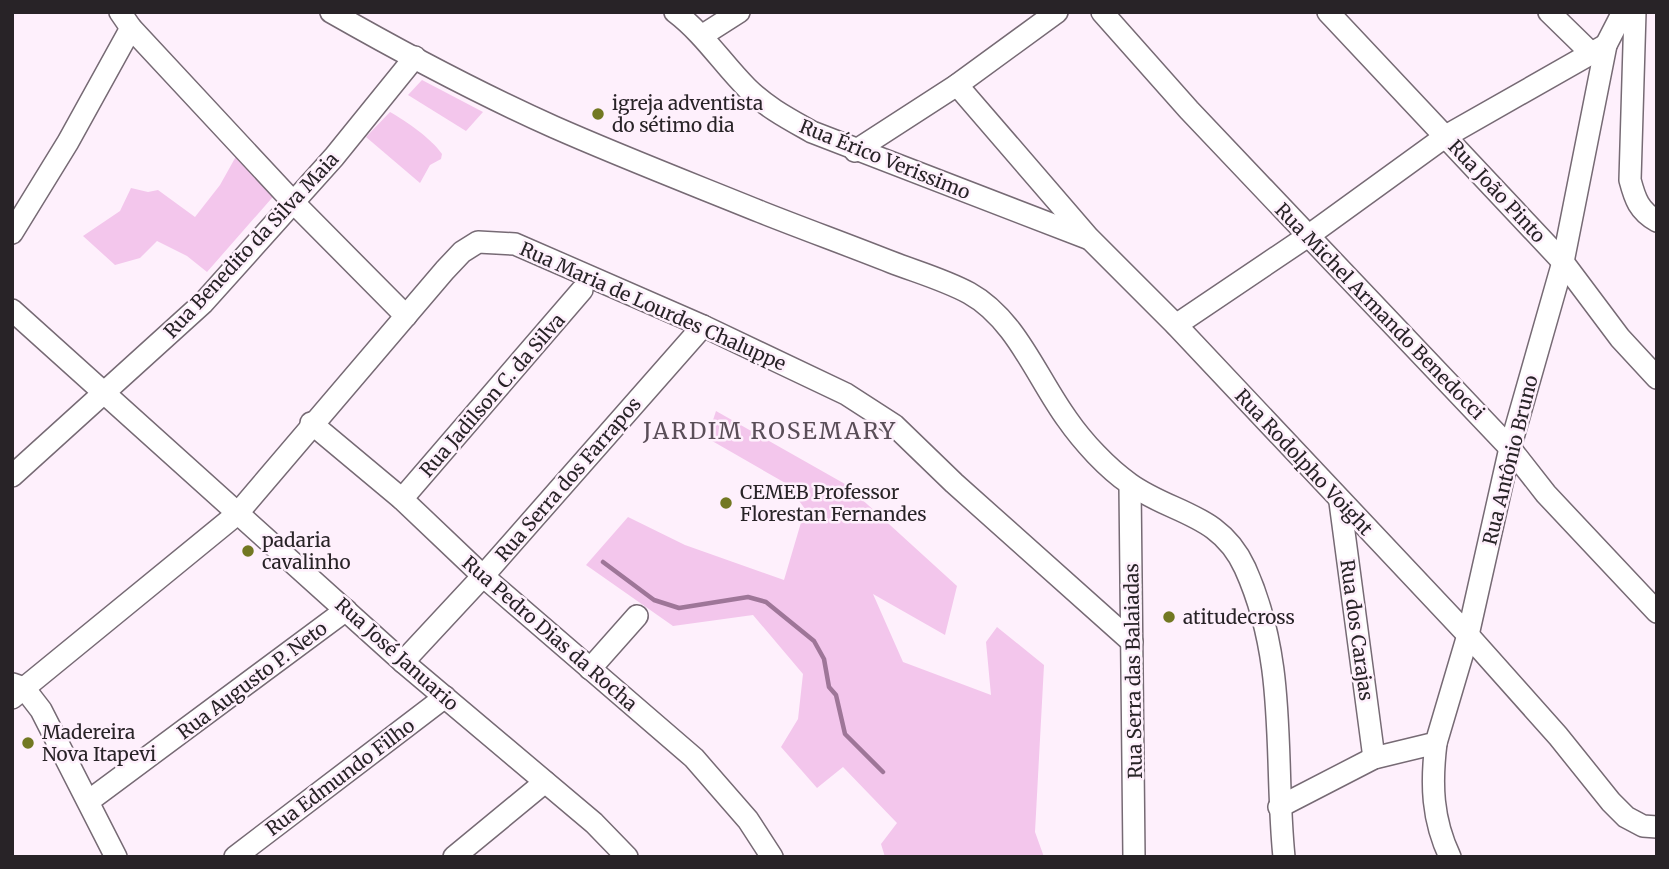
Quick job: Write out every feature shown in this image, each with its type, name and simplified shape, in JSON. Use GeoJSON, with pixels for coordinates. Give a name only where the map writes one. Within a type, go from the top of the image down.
{"type":"FeatureCollection","features":[{"type":"Feature","properties":{"kind":"street"},"geometry":{"type":"LineString","coordinates":[[331,12],[552,126],[972,295],[993,311],[1067,419],[1090,447],[1130,485],[1200,517],[1225,540],[1244,564],[1268,638],[1278,691],[1281,739],[1279,807],[1284,857]]}},
{"type":"Feature","properties":{"kind":"street","name":"Rua Érico Verissimo"},"geometry":{"type":"LineString","coordinates":[[675,12],[703,35],[748,89],[777,112],[855,151],[1089,238]]}},
{"type":"Feature","properties":{"kind":"street"},"geometry":{"type":"LineString","coordinates":[[703,35],[739,12]]}},
{"type":"Feature","properties":{"kind":"street"},"geometry":{"type":"LineString","coordinates":[[855,151],[957,85],[1057,12]]}},
{"type":"Feature","properties":{"kind":"street","name":"Rua Michel Armando Benedocci"},"geometry":{"type":"LineString","coordinates":[[1102,12],[1308,236],[1510,448],[1546,494],[1657,612]]}},
{"type":"Feature","properties":{"kind":"street","name":"Rua João Pinto"},"geometry":{"type":"LineString","coordinates":[[1328,12],[1563,262],[1620,338],[1657,378]]}},
{"type":"Feature","properties":{"kind":"street"},"geometry":{"type":"LineString","coordinates":[[1176,325],[1308,236],[1446,136],[1599,49],[1549,12]]}},
{"type":"Feature","properties":{"kind":"street","name":"Rua Antônio Bruno"},"geometry":{"type":"LineString","coordinates":[[1450,857],[1439,834],[1433,804],[1436,743],[1468,635],[1510,448],[1563,262],[1599,49],[1623,12]]}},
{"type":"Feature","properties":{"kind":"street"},"geometry":{"type":"LineString","coordinates":[[1635,12],[1630,180],[1635,201],[1647,215],[1657,221]]}},
{"type":"Feature","properties":{"kind":"street"},"geometry":{"type":"LineString","coordinates":[[12,233],[68,142],[125,20],[293,202],[406,316]]}},
{"type":"Feature","properties":{"kind":"street","name":"Rua Benedito da Silva Maia"},"geometry":{"type":"LineString","coordinates":[[12,476],[203,303],[293,202],[415,57]]}},
{"type":"Feature","properties":{"kind":"street","name":"Rua Rodolpho Voight"},"geometry":{"type":"LineString","coordinates":[[957,85],[1089,238],[1176,325],[1468,635],[1558,736],[1611,802],[1626,817],[1643,826],[1657,827]]}},
{"type":"Feature","properties":{"kind":"street","name":"Rua Maria de Lourdes Chaluppe"},"geometry":{"type":"LineString","coordinates":[[16,690],[237,514],[311,423],[462,252],[478,242],[496,241],[514,244],[703,326],[846,394],[894,425],[954,483],[1132,642]]}},
{"type":"Feature","properties":{"kind":"street","name":"Rua Jadilson C. da Silva"},"geometry":{"type":"LineString","coordinates":[[402,499],[582,290]]}},
{"type":"Feature","properties":{"kind":"street","name":"Rua José Januario"},"geometry":{"type":"LineString","coordinates":[[12,310],[403,662],[545,782],[627,857]]}},
{"type":"Feature","properties":{"kind":"street","name":"Rua Serra dos Farrapos"},"geometry":{"type":"LineString","coordinates":[[403,662],[483,576],[703,326]]}},
{"type":"Feature","properties":{"kind":"street","name":"Rua Pedro Dias da Rocha"},"geometry":{"type":"LineString","coordinates":[[311,423],[402,499],[483,576],[694,758],[748,820],[772,857]]}},
{"type":"Feature","properties":{"kind":"street","name":"Rua Serra das Balaiadas"},"geometry":{"type":"LineString","coordinates":[[1130,485],[1134,857]]}},
{"type":"Feature","properties":{"kind":"street","name":"Rua dos Carajas"},"geometry":{"type":"LineString","coordinates":[[1340,502],[1374,758]]}},
{"type":"Feature","properties":{"kind":"street","name":"Rua Augusto P. Neto"},"geometry":{"type":"LineString","coordinates":[[90,800],[346,610]]}},
{"type":"Feature","properties":{"kind":"street"},"geometry":{"type":"LineString","coordinates":[[590,669],[637,616]]}},
{"type":"Feature","properties":{"kind":"street"},"geometry":{"type":"LineString","coordinates":[[16,690],[41,710],[90,800],[116,857]]}},
{"type":"Feature","properties":{"kind":"street","name":"Rua Edmundo Filho"},"geometry":{"type":"LineString","coordinates":[[235,857],[444,697]]}},
{"type":"Feature","properties":{"kind":"street"},"geometry":{"type":"LineString","coordinates":[[1279,807],[1374,758],[1436,743]]}},
{"type":"Feature","properties":{"kind":"street"},"geometry":{"type":"LineString","coordinates":[[454,857],[545,782]]}},
{"type":"Feature","properties":{"kind":"shaded area"},"geometry":{"type":"Polygon","coordinates":[[[422,80],[483,112],[466,131],[408,95],[422,80]]]}},
{"type":"Feature","properties":{"kind":"shaded area"},"geometry":{"type":"Polygon","coordinates":[[[390,112],[425,136],[442,154],[441,159],[430,165],[420,183],[366,137],[390,112]]]}},
{"type":"Feature","properties":{"kind":"shaded area"},"geometry":{"type":"Polygon","coordinates":[[[239,151],[278,191],[207,272],[187,256],[157,241],[140,258],[115,265],[83,236],[120,211],[131,188],[148,192],[158,190],[195,217],[220,185],[239,151]]]}},
{"type":"Feature","properties":{"kind":"shaded area"},"geometry":{"type":"Polygon","coordinates":[[[716,411],[845,484],[957,586],[945,635],[873,594],[903,662],[991,695],[986,642],[997,627],[1044,665],[1035,832],[1044,857],[885,857],[881,844],[897,823],[843,767],[817,788],[781,747],[798,719],[803,674],[753,615],[673,626],[586,565],[628,517],[685,545],[784,580],[805,509],[787,484],[707,438],[716,411]]]}},
{"type":"Feature","properties":{"kind":"waterway"},"geometry":{"type":"LineString","coordinates":[[603,562],[654,600],[679,608],[748,597],[766,602],[814,641],[824,659],[829,687],[836,695],[845,734],[883,772]]}},
{"type":"Feature","properties":{"kind":"place","name":"igreja adventista do sétimo dia"},"geometry":{"type":"Point","coordinates":[598,114]}},
{"type":"Feature","properties":{"kind":"place","name":"CEMEB Professor Florestan Fernandes"},"geometry":{"type":"Point","coordinates":[726,503]}},
{"type":"Feature","properties":{"kind":"place","name":"padaria cavalinho"},"geometry":{"type":"Point","coordinates":[248,551]}},
{"type":"Feature","properties":{"kind":"place","name":"atitudecross"},"geometry":{"type":"Point","coordinates":[1169,617]}},
{"type":"Feature","properties":{"kind":"place","name":"Madereira Nova Itapevi"},"geometry":{"type":"Point","coordinates":[28,743]}},
{"type":"Feature","properties":{"kind":"district","name":"JARDIM ROSEMARY"},"geometry":{"type":"Point","coordinates":[770,431]}}]}
